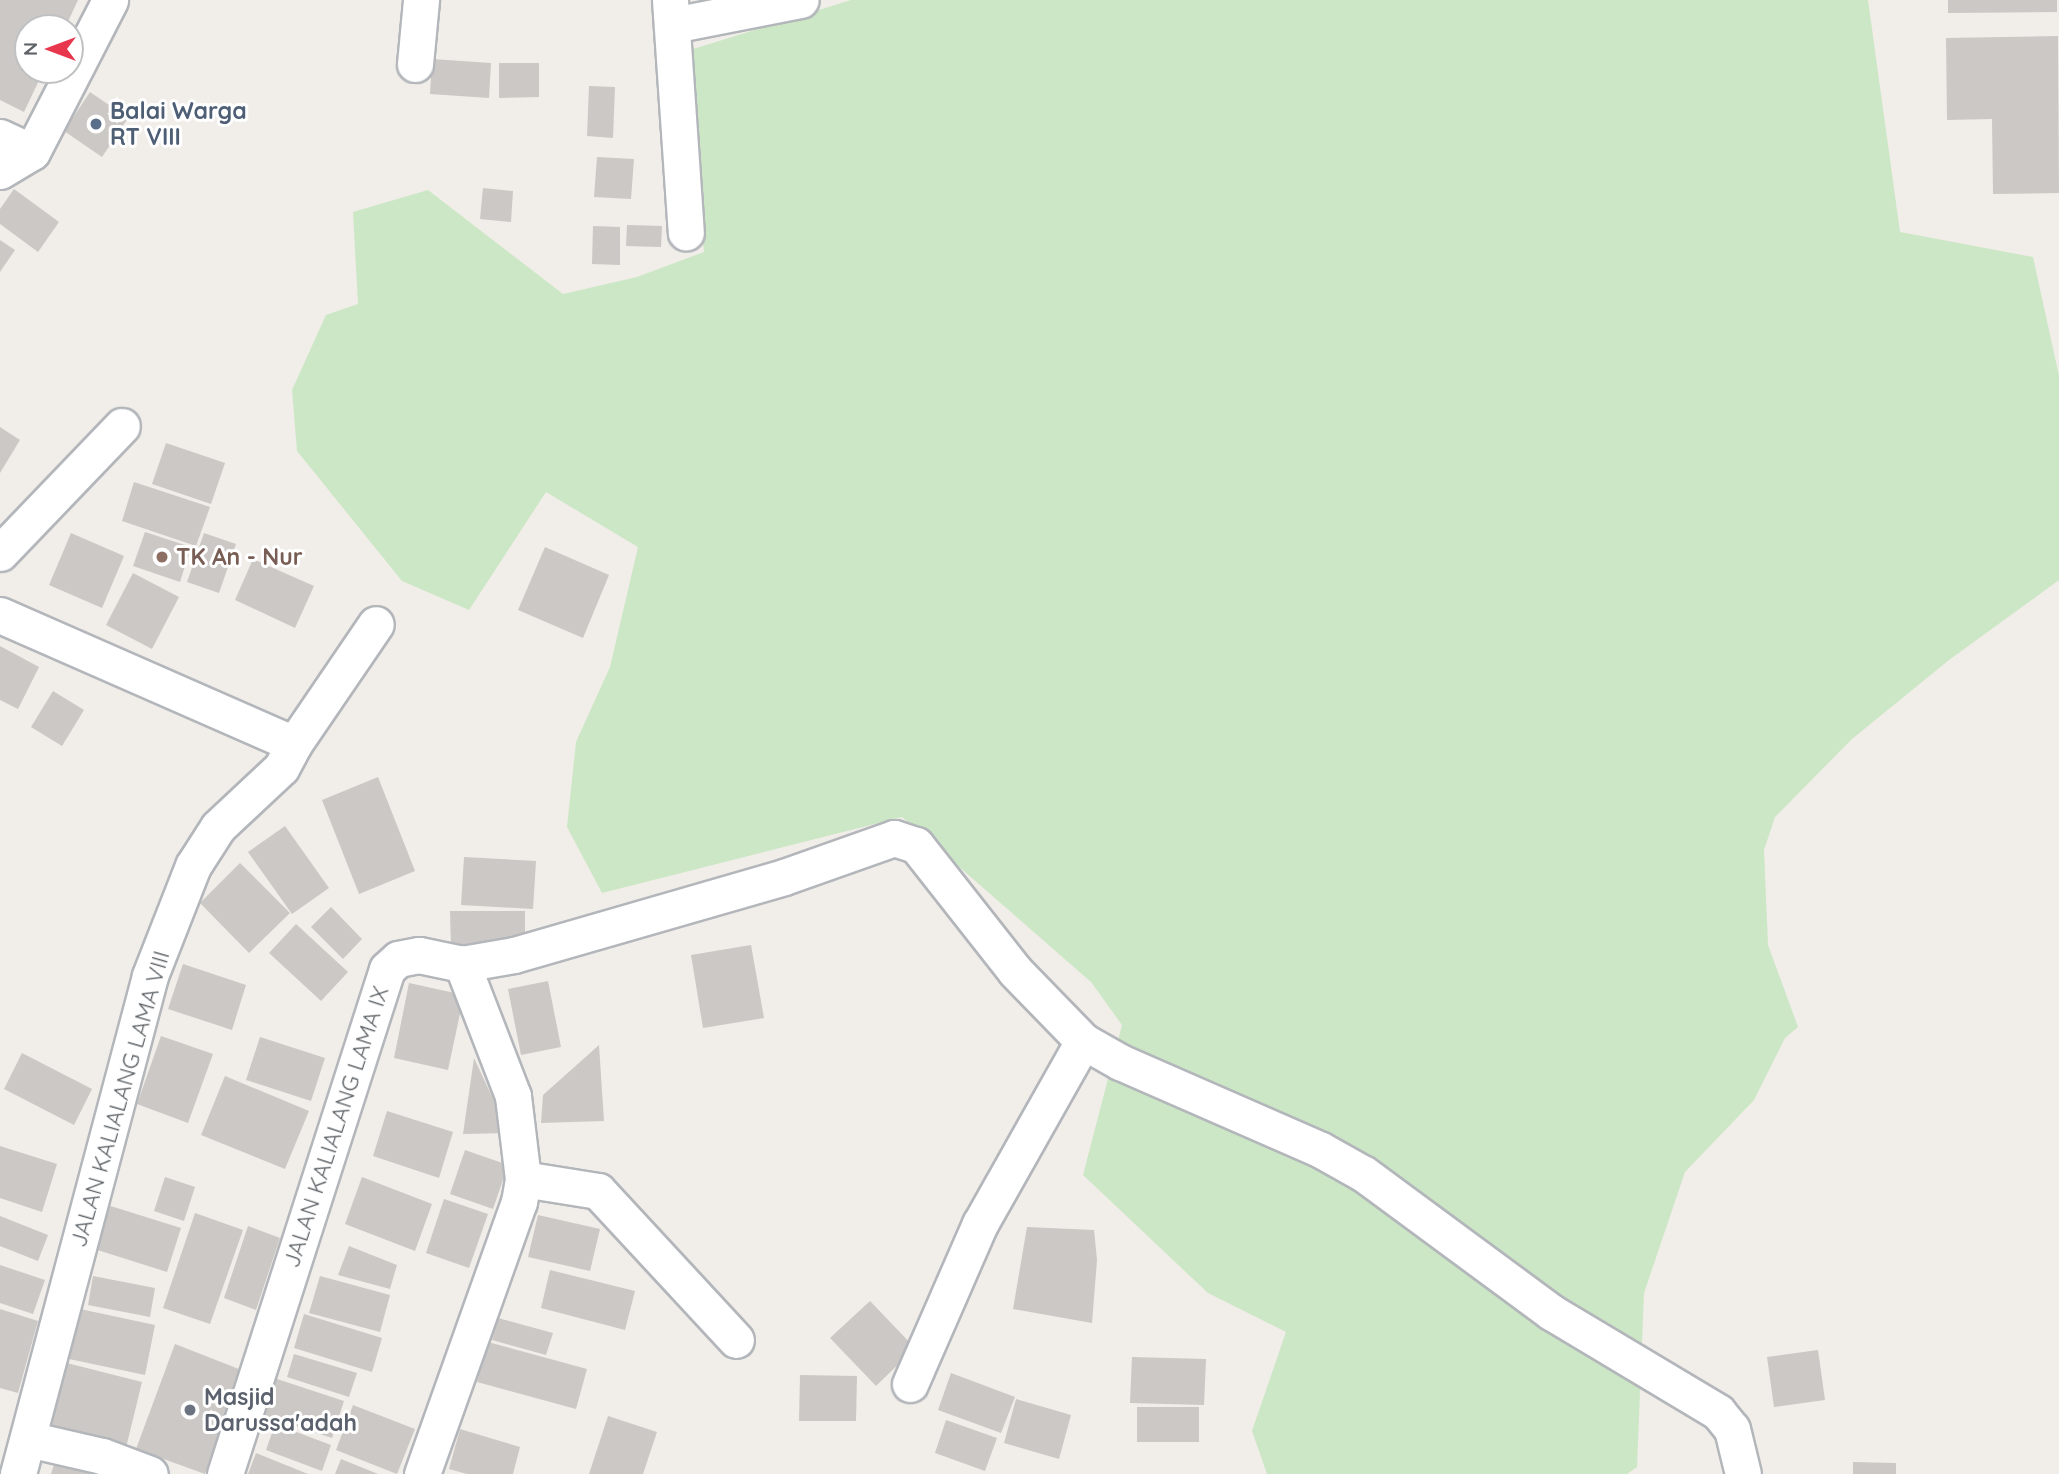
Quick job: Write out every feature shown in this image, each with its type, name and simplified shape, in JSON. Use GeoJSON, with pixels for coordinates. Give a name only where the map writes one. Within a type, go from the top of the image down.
{"type":"FeatureCollection","features":[{"type":"Feature","properties":{"kind":"street"},"geometry":{"type":"LineString","coordinates":[[0,171],[32,152],[109,0]]}},
{"type":"Feature","properties":{"kind":"street"},"geometry":{"type":"LineString","coordinates":[[415,64],[421,0]]}},
{"type":"Feature","properties":{"kind":"street"},"geometry":{"type":"LineString","coordinates":[[686,233],[671,13],[801,0]]}},
{"type":"Feature","properties":{"kind":"street"},"geometry":{"type":"LineString","coordinates":[[0,137],[32,152]]}},
{"type":"Feature","properties":{"kind":"street"},"geometry":{"type":"LineString","coordinates":[[0,553],[122,426]]}},
{"type":"Feature","properties":{"kind":"street"},"geometry":{"type":"LineString","coordinates":[[0,615],[294,744]]}},
{"type":"Feature","properties":{"kind":"street","name":"JALAN KALIALANG LAMA VIII"},"geometry":{"type":"LineString","coordinates":[[18,1474],[150,976],[193,866],[218,827],[281,768],[294,744],[376,624]]}},
{"type":"Feature","properties":{"kind":"street"},"geometry":{"type":"LineString","coordinates":[[422,1474],[519,1202],[523,1179],[513,1096],[462,964],[514,955],[784,877],[894,838],[916,845],[1015,971],[1083,1041],[1364,1174],[1552,1312],[1718,1412],[1732,1429],[1742,1474]]}},
{"type":"Feature","properties":{"kind":"street","name":"JALAN KALIALANG LAMA IX"},"geometry":{"type":"LineString","coordinates":[[225,1474],[387,969],[398,959],[419,955],[462,964]]}},
{"type":"Feature","properties":{"kind":"street"},"geometry":{"type":"LineString","coordinates":[[910,1384],[980,1224],[1083,1041]]}},
{"type":"Feature","properties":{"kind":"street"},"geometry":{"type":"LineString","coordinates":[[523,1179],[598,1191],[736,1340]]}},
{"type":"Feature","properties":{"kind":"street"},"geometry":{"type":"LineString","coordinates":[[28,1439],[103,1456],[150,1474]]}},
{"type":"Feature","properties":{"kind":"green space"},"geometry":{"type":"Polygon","coordinates":[[[851,0],[1868,0],[1900,232],[2033,257],[2059,376],[2059,580],[1949,660],[1852,739],[1775,817],[1764,850],[1768,945],[1798,1027],[1785,1038],[1754,1100],[1685,1172],[1644,1293],[1637,1467],[1627,1474],[1267,1474],[1252,1431],[1286,1332],[1208,1293],[1083,1175],[1122,1025],[1091,982],[902,817],[602,893],[567,827],[576,742],[610,667],[638,547],[546,492],[469,610],[402,581],[297,451],[292,390],[326,315],[358,304],[353,212],[428,190],[563,294],[637,277],[704,252],[687,51],[851,0]]]}},
{"type":"Feature","properties":{"kind":"building"},"geometry":{"type":"Polygon","coordinates":[[[0,0],[78,0],[72,14],[14,14],[14,84],[37,84],[24,112],[0,100],[0,0]]]}},
{"type":"Feature","properties":{"kind":"building"},"geometry":{"type":"Polygon","coordinates":[[[1948,0],[2057,0],[2057,12],[1948,13],[1948,0]]]}},
{"type":"Feature","properties":{"kind":"building"},"geometry":{"type":"Polygon","coordinates":[[[2058,36],[2059,193],[1993,194],[1992,119],[1947,120],[1946,38],[2058,36]]]}},
{"type":"Feature","properties":{"kind":"building"},"geometry":{"type":"Polygon","coordinates":[[[432,59],[491,63],[489,98],[430,94],[432,59]]]}},
{"type":"Feature","properties":{"kind":"building"},"geometry":{"type":"Polygon","coordinates":[[[499,63],[539,63],[539,97],[499,98],[499,63]]]}},
{"type":"Feature","properties":{"kind":"building"},"geometry":{"type":"Polygon","coordinates":[[[589,86],[615,87],[613,138],[587,136],[589,86]]]}},
{"type":"Feature","properties":{"kind":"building","name":"Balai Warga RT VIII"},"geometry":{"type":"Polygon","coordinates":[[[90,92],[128,118],[102,157],[64,131],[90,92]]]}},
{"type":"Feature","properties":{"kind":"building"},"geometry":{"type":"Polygon","coordinates":[[[597,157],[634,159],[631,199],[594,197],[597,157]]]}},
{"type":"Feature","properties":{"kind":"building"},"geometry":{"type":"Polygon","coordinates":[[[483,188],[513,191],[511,222],[480,219],[483,188]]]}},
{"type":"Feature","properties":{"kind":"building"},"geometry":{"type":"Polygon","coordinates":[[[14,189],[59,222],[38,252],[0,224],[0,209],[14,189]]]}},
{"type":"Feature","properties":{"kind":"building"},"geometry":{"type":"Polygon","coordinates":[[[627,225],[662,226],[661,247],[626,246],[627,225]]]}},
{"type":"Feature","properties":{"kind":"building"},"geometry":{"type":"Polygon","coordinates":[[[593,226],[620,227],[620,265],[592,264],[593,226]]]}},
{"type":"Feature","properties":{"kind":"building"},"geometry":{"type":"Polygon","coordinates":[[[0,240],[15,250],[0,272],[0,240]]]}},
{"type":"Feature","properties":{"kind":"building"},"geometry":{"type":"Polygon","coordinates":[[[0,427],[20,440],[0,473],[0,427]]]}},
{"type":"Feature","properties":{"kind":"building"},"geometry":{"type":"Polygon","coordinates":[[[166,443],[225,463],[211,504],[152,484],[166,443]]]}},
{"type":"Feature","properties":{"kind":"building"},"geometry":{"type":"Polygon","coordinates":[[[134,482],[210,507],[196,546],[122,521],[134,482]]]}},
{"type":"Feature","properties":{"kind":"building","name":"TK An - Nur"},"geometry":{"type":"Polygon","coordinates":[[[145,532],[191,547],[180,582],[133,566],[145,532]]]}},
{"type":"Feature","properties":{"kind":"building"},"geometry":{"type":"Polygon","coordinates":[[[71,533],[124,556],[102,608],[49,585],[71,533]]]}},
{"type":"Feature","properties":{"kind":"building"},"geometry":{"type":"Polygon","coordinates":[[[204,533],[236,544],[219,593],[187,582],[204,533]]]}},
{"type":"Feature","properties":{"kind":"building"},"geometry":{"type":"Polygon","coordinates":[[[545,547],[609,575],[583,638],[518,610],[545,547]]]}},
{"type":"Feature","properties":{"kind":"building"},"geometry":{"type":"Polygon","coordinates":[[[253,559],[314,586],[295,628],[235,600],[253,559]]]}},
{"type":"Feature","properties":{"kind":"building"},"geometry":{"type":"Polygon","coordinates":[[[133,573],[179,597],[152,649],[106,625],[133,573]]]}},
{"type":"Feature","properties":{"kind":"building"},"geometry":{"type":"Polygon","coordinates":[[[0,646],[39,667],[18,709],[0,700],[0,646]]]}},
{"type":"Feature","properties":{"kind":"building"},"geometry":{"type":"Polygon","coordinates":[[[53,691],[84,710],[62,746],[31,727],[53,691]]]}},
{"type":"Feature","properties":{"kind":"building"},"geometry":{"type":"Polygon","coordinates":[[[378,777],[415,871],[359,894],[322,800],[378,777]]]}},
{"type":"Feature","properties":{"kind":"building"},"geometry":{"type":"Polygon","coordinates":[[[285,826],[329,888],[292,914],[248,852],[285,826]]]}},
{"type":"Feature","properties":{"kind":"building"},"geometry":{"type":"Polygon","coordinates":[[[464,857],[536,861],[533,909],[461,905],[464,857]]]}},
{"type":"Feature","properties":{"kind":"building"},"geometry":{"type":"Polygon","coordinates":[[[240,863],[290,913],[249,953],[200,903],[240,863]]]}},
{"type":"Feature","properties":{"kind":"building"},"geometry":{"type":"Polygon","coordinates":[[[331,907],[362,939],[343,959],[311,927],[331,907]]]}},
{"type":"Feature","properties":{"kind":"building"},"geometry":{"type":"Polygon","coordinates":[[[450,911],[525,911],[525,946],[451,947],[450,911]]]}},
{"type":"Feature","properties":{"kind":"building"},"geometry":{"type":"Polygon","coordinates":[[[296,924],[348,972],[321,1001],[269,953],[296,924]]]}},
{"type":"Feature","properties":{"kind":"building"},"geometry":{"type":"Polygon","coordinates":[[[751,945],[764,1018],[703,1028],[691,955],[751,945]]]}},
{"type":"Feature","properties":{"kind":"building"},"geometry":{"type":"Polygon","coordinates":[[[183,964],[246,985],[232,1030],[168,1009],[183,964]]]}},
{"type":"Feature","properties":{"kind":"building"},"geometry":{"type":"Polygon","coordinates":[[[548,981],[561,1047],[521,1055],[508,989],[548,981]]]}},
{"type":"Feature","properties":{"kind":"building"},"geometry":{"type":"Polygon","coordinates":[[[409,983],[464,995],[448,1070],[394,1058],[409,983]]]}},
{"type":"Feature","properties":{"kind":"building"},"geometry":{"type":"Polygon","coordinates":[[[161,1036],[213,1054],[188,1123],[137,1104],[161,1036]]]}},
{"type":"Feature","properties":{"kind":"building"},"geometry":{"type":"Polygon","coordinates":[[[260,1037],[325,1058],[311,1101],[246,1080],[260,1037]]]}},
{"type":"Feature","properties":{"kind":"building"},"geometry":{"type":"Polygon","coordinates":[[[599,1045],[604,1121],[541,1123],[543,1095],[599,1045]]]}},
{"type":"Feature","properties":{"kind":"building"},"geometry":{"type":"Polygon","coordinates":[[[22,1053],[92,1089],[74,1125],[4,1089],[22,1053]]]}},
{"type":"Feature","properties":{"kind":"building"},"geometry":{"type":"Polygon","coordinates":[[[474,1058],[509,1133],[463,1134],[474,1058]]]}},
{"type":"Feature","properties":{"kind":"building"},"geometry":{"type":"Polygon","coordinates":[[[225,1076],[309,1111],[285,1169],[201,1135],[225,1076]]]}},
{"type":"Feature","properties":{"kind":"building"},"geometry":{"type":"Polygon","coordinates":[[[387,1111],[453,1132],[439,1178],[373,1156],[387,1111]]]}},
{"type":"Feature","properties":{"kind":"building"},"geometry":{"type":"Polygon","coordinates":[[[0,1146],[57,1164],[42,1212],[0,1198],[0,1146]]]}},
{"type":"Feature","properties":{"kind":"building"},"geometry":{"type":"Polygon","coordinates":[[[465,1150],[508,1165],[493,1209],[450,1194],[465,1150]]]}},
{"type":"Feature","properties":{"kind":"building"},"geometry":{"type":"Polygon","coordinates":[[[165,1177],[195,1187],[184,1221],[154,1211],[165,1177]]]}},
{"type":"Feature","properties":{"kind":"building"},"geometry":{"type":"Polygon","coordinates":[[[362,1177],[432,1204],[415,1251],[345,1224],[362,1177]]]}},
{"type":"Feature","properties":{"kind":"building"},"geometry":{"type":"Polygon","coordinates":[[[444,1199],[488,1214],[469,1268],[426,1253],[444,1199]]]}},
{"type":"Feature","properties":{"kind":"building"},"geometry":{"type":"Polygon","coordinates":[[[101,1203],[181,1228],[167,1272],[88,1247],[101,1203]]]}},
{"type":"Feature","properties":{"kind":"building"},"geometry":{"type":"Polygon","coordinates":[[[195,1213],[243,1230],[210,1324],[163,1308],[195,1213]]]}},
{"type":"Feature","properties":{"kind":"building"},"geometry":{"type":"Polygon","coordinates":[[[538,1215],[600,1229],[590,1271],[528,1257],[538,1215]]]}},
{"type":"Feature","properties":{"kind":"building"},"geometry":{"type":"Polygon","coordinates":[[[0,1216],[48,1235],[38,1261],[0,1246],[0,1216]]]}},
{"type":"Feature","properties":{"kind":"building"},"geometry":{"type":"Polygon","coordinates":[[[248,1226],[280,1238],[256,1310],[224,1298],[248,1226]]]}},
{"type":"Feature","properties":{"kind":"building"},"geometry":{"type":"Polygon","coordinates":[[[1027,1227],[1094,1230],[1097,1260],[1092,1323],[1013,1309],[1027,1227]]]}},
{"type":"Feature","properties":{"kind":"building"},"geometry":{"type":"Polygon","coordinates":[[[349,1246],[397,1265],[390,1289],[338,1275],[349,1246]]]}},
{"type":"Feature","properties":{"kind":"building"},"geometry":{"type":"Polygon","coordinates":[[[0,1265],[45,1280],[33,1314],[0,1303],[0,1265]]]}},
{"type":"Feature","properties":{"kind":"building"},"geometry":{"type":"Polygon","coordinates":[[[550,1270],[635,1291],[625,1330],[541,1308],[550,1270]]]}},
{"type":"Feature","properties":{"kind":"building"},"geometry":{"type":"Polygon","coordinates":[[[93,1276],[155,1288],[150,1317],[88,1305],[93,1276]]]}},
{"type":"Feature","properties":{"kind":"building"},"geometry":{"type":"Polygon","coordinates":[[[320,1276],[390,1295],[380,1332],[309,1313],[320,1276]]]}},
{"type":"Feature","properties":{"kind":"building"},"geometry":{"type":"Polygon","coordinates":[[[870,1301],[915,1348],[876,1386],[830,1338],[870,1301]]]}},
{"type":"Feature","properties":{"kind":"building"},"geometry":{"type":"Polygon","coordinates":[[[0,1309],[38,1321],[18,1393],[0,1388],[0,1309]]]}},
{"type":"Feature","properties":{"kind":"building"},"geometry":{"type":"Polygon","coordinates":[[[80,1309],[155,1325],[145,1375],[69,1359],[80,1309]]]}},
{"type":"Feature","properties":{"kind":"building"},"geometry":{"type":"Polygon","coordinates":[[[304,1314],[382,1338],[372,1372],[294,1348],[304,1314]]]}},
{"type":"Feature","properties":{"kind":"building"},"geometry":{"type":"Polygon","coordinates":[[[498,1318],[553,1333],[546,1355],[492,1340],[498,1318]]]}},
{"type":"Feature","properties":{"kind":"building"},"geometry":{"type":"Polygon","coordinates":[[[488,1342],[587,1369],[576,1409],[477,1382],[488,1342]]]}},
{"type":"Feature","properties":{"kind":"building","name":"Masjid Darussa'adah"},"geometry":{"type":"Polygon","coordinates":[[[175,1344],[244,1371],[205,1474],[136,1449],[175,1344]]]}},
{"type":"Feature","properties":{"kind":"building"},"geometry":{"type":"Polygon","coordinates":[[[1818,1350],[1825,1400],[1774,1407],[1767,1357],[1818,1350]]]}},
{"type":"Feature","properties":{"kind":"building"},"geometry":{"type":"Polygon","coordinates":[[[294,1354],[357,1373],[349,1397],[287,1377],[294,1354]]]}},
{"type":"Feature","properties":{"kind":"building"},"geometry":{"type":"Polygon","coordinates":[[[1132,1357],[1206,1359],[1204,1405],[1130,1403],[1132,1357]]]}},
{"type":"Feature","properties":{"kind":"building"},"geometry":{"type":"Polygon","coordinates":[[[59,1361],[142,1382],[125,1452],[42,1432],[59,1361]]]}},
{"type":"Feature","properties":{"kind":"building"},"geometry":{"type":"Polygon","coordinates":[[[951,1373],[1015,1397],[1001,1433],[938,1410],[951,1373]]]}},
{"type":"Feature","properties":{"kind":"building"},"geometry":{"type":"Polygon","coordinates":[[[800,1375],[857,1376],[856,1421],[799,1421],[800,1375]]]}},
{"type":"Feature","properties":{"kind":"building"},"geometry":{"type":"Polygon","coordinates":[[[271,1377],[344,1401],[332,1438],[259,1414],[271,1377]]]}},
{"type":"Feature","properties":{"kind":"building"},"geometry":{"type":"Polygon","coordinates":[[[1016,1399],[1071,1415],[1059,1459],[1004,1443],[1016,1399]]]}},
{"type":"Feature","properties":{"kind":"building"},"geometry":{"type":"Polygon","coordinates":[[[353,1405],[415,1429],[397,1474],[336,1450],[353,1405]]]}},
{"type":"Feature","properties":{"kind":"building"},"geometry":{"type":"Polygon","coordinates":[[[1137,1407],[1199,1407],[1199,1442],[1137,1442],[1137,1407]]]}},
{"type":"Feature","properties":{"kind":"building"},"geometry":{"type":"Polygon","coordinates":[[[608,1416],[657,1432],[643,1474],[589,1474],[608,1416]]]}},
{"type":"Feature","properties":{"kind":"building"},"geometry":{"type":"Polygon","coordinates":[[[946,1420],[997,1438],[985,1471],[935,1453],[946,1420]]]}},
{"type":"Feature","properties":{"kind":"building"},"geometry":{"type":"Polygon","coordinates":[[[275,1424],[331,1445],[322,1471],[266,1450],[275,1424]]]}},
{"type":"Feature","properties":{"kind":"building"},"geometry":{"type":"Polygon","coordinates":[[[460,1429],[520,1447],[513,1474],[467,1474],[449,1469],[460,1429]]]}},
{"type":"Feature","properties":{"kind":"building"},"geometry":{"type":"Polygon","coordinates":[[[256,1453],[308,1474],[248,1474],[256,1453]]]}},
{"type":"Feature","properties":{"kind":"building"},"geometry":{"type":"Polygon","coordinates":[[[57,1455],[121,1474],[51,1474],[57,1455]]]}},
{"type":"Feature","properties":{"kind":"building"},"geometry":{"type":"Polygon","coordinates":[[[341,1459],[378,1474],[335,1474],[341,1459]]]}},
{"type":"Feature","properties":{"kind":"building"},"geometry":{"type":"Polygon","coordinates":[[[1853,1462],[1896,1463],[1896,1474],[1853,1474],[1853,1462]]]}},
{"type":"Feature","properties":{"kind":"place","name":"Balai Warga RT VIII"},"geometry":{"type":"Point","coordinates":[96,124]}},
{"type":"Feature","properties":{"kind":"place","name":"TK An - Nur"},"geometry":{"type":"Point","coordinates":[162,557]}},
{"type":"Feature","properties":{"kind":"place","name":"Masjid Darussa'adah"},"geometry":{"type":"Point","coordinates":[190,1410]}}]}
